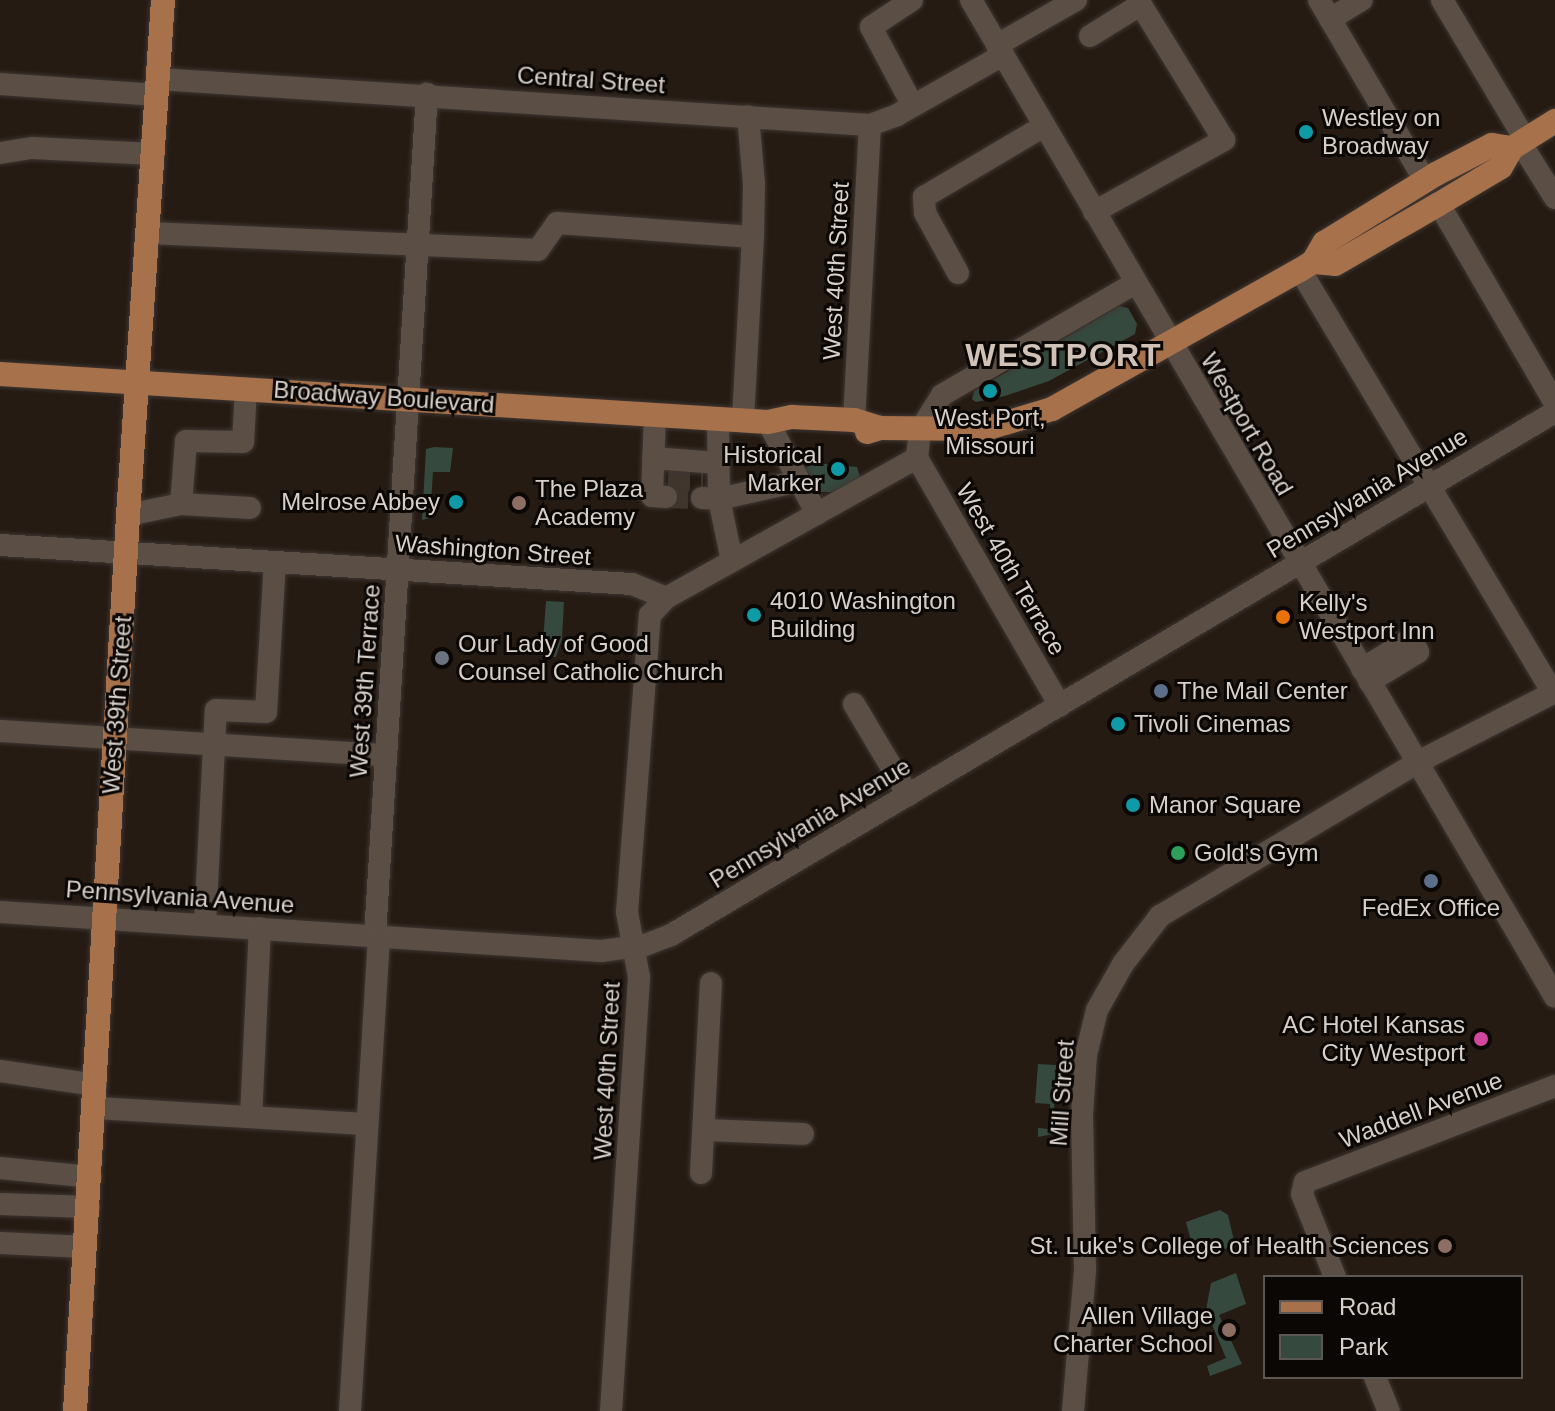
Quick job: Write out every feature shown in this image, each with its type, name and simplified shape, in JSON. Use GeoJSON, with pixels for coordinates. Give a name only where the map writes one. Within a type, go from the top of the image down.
{"type":"FeatureCollection","features":[{"type":"Feature","properties":{"kind":"main road","name":"West 39th Street"},"geometry":{"type":"LineString","coordinates":[[75,1411],[96,1096],[114,739],[163,0]]}},
{"type":"Feature","properties":{"kind":"main road","name":"Broadway Boulevard"},"geometry":{"type":"LineString","coordinates":[[1307,266],[1335,264],[1439,204],[1501,167],[1519,143],[1555,121]]}},
{"type":"Feature","properties":{"kind":"main road","name":"Broadway Boulevard"},"geometry":{"type":"LineString","coordinates":[[0,374],[768,422],[792,417],[854,420],[880,428],[985,429],[1052,409],[1307,266],[1324,243],[1425,181],[1492,145],[1519,143]]}},
{"type":"Feature","properties":{"kind":"main road","name":"Broadway Boulevard"},"geometry":{"type":"LineString","coordinates":[[768,422],[791,432],[848,435],[880,428]]}},
{"type":"Feature","properties":{"kind":"street"},"geometry":{"type":"LineString","coordinates":[[912,0],[871,27],[913,106]]}},
{"type":"Feature","properties":{"kind":"street","name":"Westport Road"},"geometry":{"type":"LineString","coordinates":[[971,0],[1298,564],[1555,997]]}},
{"type":"Feature","properties":{"kind":"street","name":"Central Street"},"geometry":{"type":"LineString","coordinates":[[0,84],[427,94],[870,125],[913,106],[1076,0]]}},
{"type":"Feature","properties":{"kind":"street"},"geometry":{"type":"LineString","coordinates":[[1362,0],[1324,10],[1425,181]]}},
{"type":"Feature","properties":{"kind":"street"},"geometry":{"type":"LineString","coordinates":[[1442,0],[1519,143],[1555,198]]}},
{"type":"Feature","properties":{"kind":"street"},"geometry":{"type":"LineString","coordinates":[[1090,36],[1139,2],[1224,140],[1094,212]]}},
{"type":"Feature","properties":{"kind":"street","name":"West 39th Terrace"},"geometry":{"type":"LineString","coordinates":[[350,1411],[427,94]]}},
{"type":"Feature","properties":{"kind":"street"},"geometry":{"type":"LineString","coordinates":[[732,561],[712,485],[731,419],[753,237],[748,116]]}},
{"type":"Feature","properties":{"kind":"street","name":"West 40th Street"},"geometry":{"type":"LineString","coordinates":[[854,420],[870,125]]}},
{"type":"Feature","properties":{"kind":"street"},"geometry":{"type":"LineString","coordinates":[[958,273],[925,213],[924,197],[1044,126]]}},
{"type":"Feature","properties":{"kind":"street"},"geometry":{"type":"LineString","coordinates":[[0,153],[32,148],[154,154]]}},
{"type":"Feature","properties":{"kind":"street"},"geometry":{"type":"LineString","coordinates":[[1439,204],[1555,403]]}},
{"type":"Feature","properties":{"kind":"street"},"geometry":{"type":"LineString","coordinates":[[149,233],[538,250],[557,223],[753,237]]}},
{"type":"Feature","properties":{"kind":"street"},"geometry":{"type":"LineString","coordinates":[[1307,266],[1429,487],[1554,692]]}},
{"type":"Feature","properties":{"kind":"street"},"geometry":{"type":"LineString","coordinates":[[666,598],[917,458],[920,430],[942,395],[1135,283]]}},
{"type":"Feature","properties":{"kind":"street"},"geometry":{"type":"LineString","coordinates":[[181,504],[186,441],[243,442],[246,389]]}},
{"type":"Feature","properties":{"kind":"street","name":"Pennsylvania Avenue"},"geometry":{"type":"LineString","coordinates":[[0,912],[601,951],[633,947],[671,935],[1555,412]]}},
{"type":"Feature","properties":{"kind":"street"},"geometry":{"type":"LineString","coordinates":[[655,414],[660,479],[712,485],[799,481]]}},
{"type":"Feature","properties":{"kind":"street"},"geometry":{"type":"LineString","coordinates":[[768,422],[817,514]]}},
{"type":"Feature","properties":{"kind":"street","name":"West 40th Terrace"},"geometry":{"type":"LineString","coordinates":[[917,458],[1060,706]]}},
{"type":"Feature","properties":{"kind":"street"},"geometry":{"type":"LineString","coordinates":[[128,515],[181,504],[250,508]]}},
{"type":"Feature","properties":{"kind":"street","name":"Washington Street"},"geometry":{"type":"LineString","coordinates":[[0,545],[632,584],[666,598]]}},
{"type":"Feature","properties":{"kind":"street"},"geometry":{"type":"LineString","coordinates":[[205,924],[216,710],[266,712],[275,562]]}},
{"type":"Feature","properties":{"kind":"street","name":"West 40th Street"},"geometry":{"type":"LineString","coordinates":[[611,1411],[639,977],[627,912],[647,635],[650,615],[666,598]]}},
{"type":"Feature","properties":{"kind":"street"},"geometry":{"type":"LineString","coordinates":[[1366,676],[1415,646]]}},
{"type":"Feature","properties":{"kind":"street","name":"Mill Street"},"geometry":{"type":"LineString","coordinates":[[1073,1411],[1085,1270],[1082,1115],[1086,1055],[1097,1010],[1123,964],[1160,916],[1418,762],[1554,692]]}},
{"type":"Feature","properties":{"kind":"street"},"geometry":{"type":"LineString","coordinates":[[854,704],[908,795]]}},
{"type":"Feature","properties":{"kind":"street"},"geometry":{"type":"LineString","coordinates":[[0,731],[386,755]]}},
{"type":"Feature","properties":{"kind":"street"},"geometry":{"type":"LineString","coordinates":[[251,1117],[260,928]]}},
{"type":"Feature","properties":{"kind":"street"},"geometry":{"type":"LineString","coordinates":[[701,1173],[711,983]]}},
{"type":"Feature","properties":{"kind":"street"},"geometry":{"type":"LineString","coordinates":[[0,1071],[96,1096],[251,1117],[367,1124]]}},
{"type":"Feature","properties":{"kind":"street","name":"Waddell Avenue"},"geometry":{"type":"LineString","coordinates":[[1334,1275],[1302,1194],[1305,1182],[1555,1086]]}},
{"type":"Feature","properties":{"kind":"street"},"geometry":{"type":"LineString","coordinates":[[705,1130],[803,1134]]}},
{"type":"Feature","properties":{"kind":"street"},"geometry":{"type":"LineString","coordinates":[[0,1168],[91,1177]]}},
{"type":"Feature","properties":{"kind":"street"},"geometry":{"type":"LineString","coordinates":[[0,1204],[89,1207]]}},
{"type":"Feature","properties":{"kind":"street"},"geometry":{"type":"LineString","coordinates":[[0,1243],[86,1247]]}},
{"type":"Feature","properties":{"kind":"street"},"geometry":{"type":"LineString","coordinates":[[1376,1379],[1389,1411]]}},
{"type":"Feature","properties":{"kind":"green space"},"geometry":{"type":"Polygon","coordinates":[[[1119,306],[1128,308],[1137,324],[1135,334],[1049,381],[1005,396],[976,402],[972,399],[974,391],[1119,306]]]}},
{"type":"Feature","properties":{"kind":"green space"},"geometry":{"type":"Polygon","coordinates":[[[453,448],[450,472],[433,472],[430,518],[422,520],[426,449],[453,448]]]}},
{"type":"Feature","properties":{"kind":"green space"},"geometry":{"type":"Polygon","coordinates":[[[815,463],[857,467],[860,477],[834,492],[821,492],[805,468],[815,463]]]}},
{"type":"Feature","properties":{"kind":"green space"},"geometry":{"type":"Polygon","coordinates":[[[546,601],[564,602],[562,639],[556,657],[542,656],[546,601]]]}},
{"type":"Feature","properties":{"kind":"green space"},"geometry":{"type":"Polygon","coordinates":[[[1038,1064],[1056,1065],[1053,1134],[1038,1137],[1038,1128],[1049,1129],[1050,1104],[1035,1103],[1038,1064]]]}},
{"type":"Feature","properties":{"kind":"green space"},"geometry":{"type":"Polygon","coordinates":[[[1220,1210],[1228,1215],[1235,1245],[1203,1258],[1195,1256],[1186,1222],[1220,1210]]]}},
{"type":"Feature","properties":{"kind":"green space"},"geometry":{"type":"Polygon","coordinates":[[[1236,1273],[1246,1304],[1219,1315],[1242,1364],[1210,1376],[1207,1366],[1226,1358],[1206,1310],[1211,1283],[1236,1273]]]}},
{"type":"Feature","properties":{"kind":"tunnel"},"geometry":{"type":"LineString","coordinates":[[668,480],[703,482]]}},
{"type":"Feature","properties":{"kind":"tunnel"},"geometry":{"type":"LineString","coordinates":[[666,497],[702,498]]}},
{"type":"Feature","properties":{"kind":"place","name":"Westley on Broadway"},"geometry":{"type":"Point","coordinates":[1306,132]}},
{"type":"Feature","properties":{"kind":"place","name":"West Port, Missouri"},"geometry":{"type":"Point","coordinates":[990,391]}},
{"type":"Feature","properties":{"kind":"place","name":"Historical Marker"},"geometry":{"type":"Point","coordinates":[838,469]}},
{"type":"Feature","properties":{"kind":"place","name":"Melrose Abbey"},"geometry":{"type":"Point","coordinates":[456,502]}},
{"type":"Feature","properties":{"kind":"place","name":"The Plaza Academy"},"geometry":{"type":"Point","coordinates":[519,503]}},
{"type":"Feature","properties":{"kind":"place","name":"4010 Washington Building"},"geometry":{"type":"Point","coordinates":[754,615]}},
{"type":"Feature","properties":{"kind":"place","name":"Kelly's Westport Inn"},"geometry":{"type":"Point","coordinates":[1283,617]}},
{"type":"Feature","properties":{"kind":"place","name":"Our Lady of Good Counsel Catholic Church"},"geometry":{"type":"Point","coordinates":[442,658]}},
{"type":"Feature","properties":{"kind":"place","name":"The Mail Center"},"geometry":{"type":"Point","coordinates":[1161,691]}},
{"type":"Feature","properties":{"kind":"place","name":"Tivoli Cinemas"},"geometry":{"type":"Point","coordinates":[1118,724]}},
{"type":"Feature","properties":{"kind":"place","name":"Manor Square"},"geometry":{"type":"Point","coordinates":[1133,805]}},
{"type":"Feature","properties":{"kind":"place","name":"Gold's Gym"},"geometry":{"type":"Point","coordinates":[1178,853]}},
{"type":"Feature","properties":{"kind":"place","name":"FedEx Office"},"geometry":{"type":"Point","coordinates":[1431,881]}},
{"type":"Feature","properties":{"kind":"place","name":"AC Hotel Kansas City Westport"},"geometry":{"type":"Point","coordinates":[1481,1039]}},
{"type":"Feature","properties":{"kind":"place","name":"St. Luke's College of Health Sciences"},"geometry":{"type":"Point","coordinates":[1445,1246]}},
{"type":"Feature","properties":{"kind":"place","name":"Allen Village Charter School"},"geometry":{"type":"Point","coordinates":[1229,1330]}},
{"type":"Feature","properties":{"kind":"district","name":"WESTPORT"},"geometry":{"type":"Point","coordinates":[1064,355]}}]}
